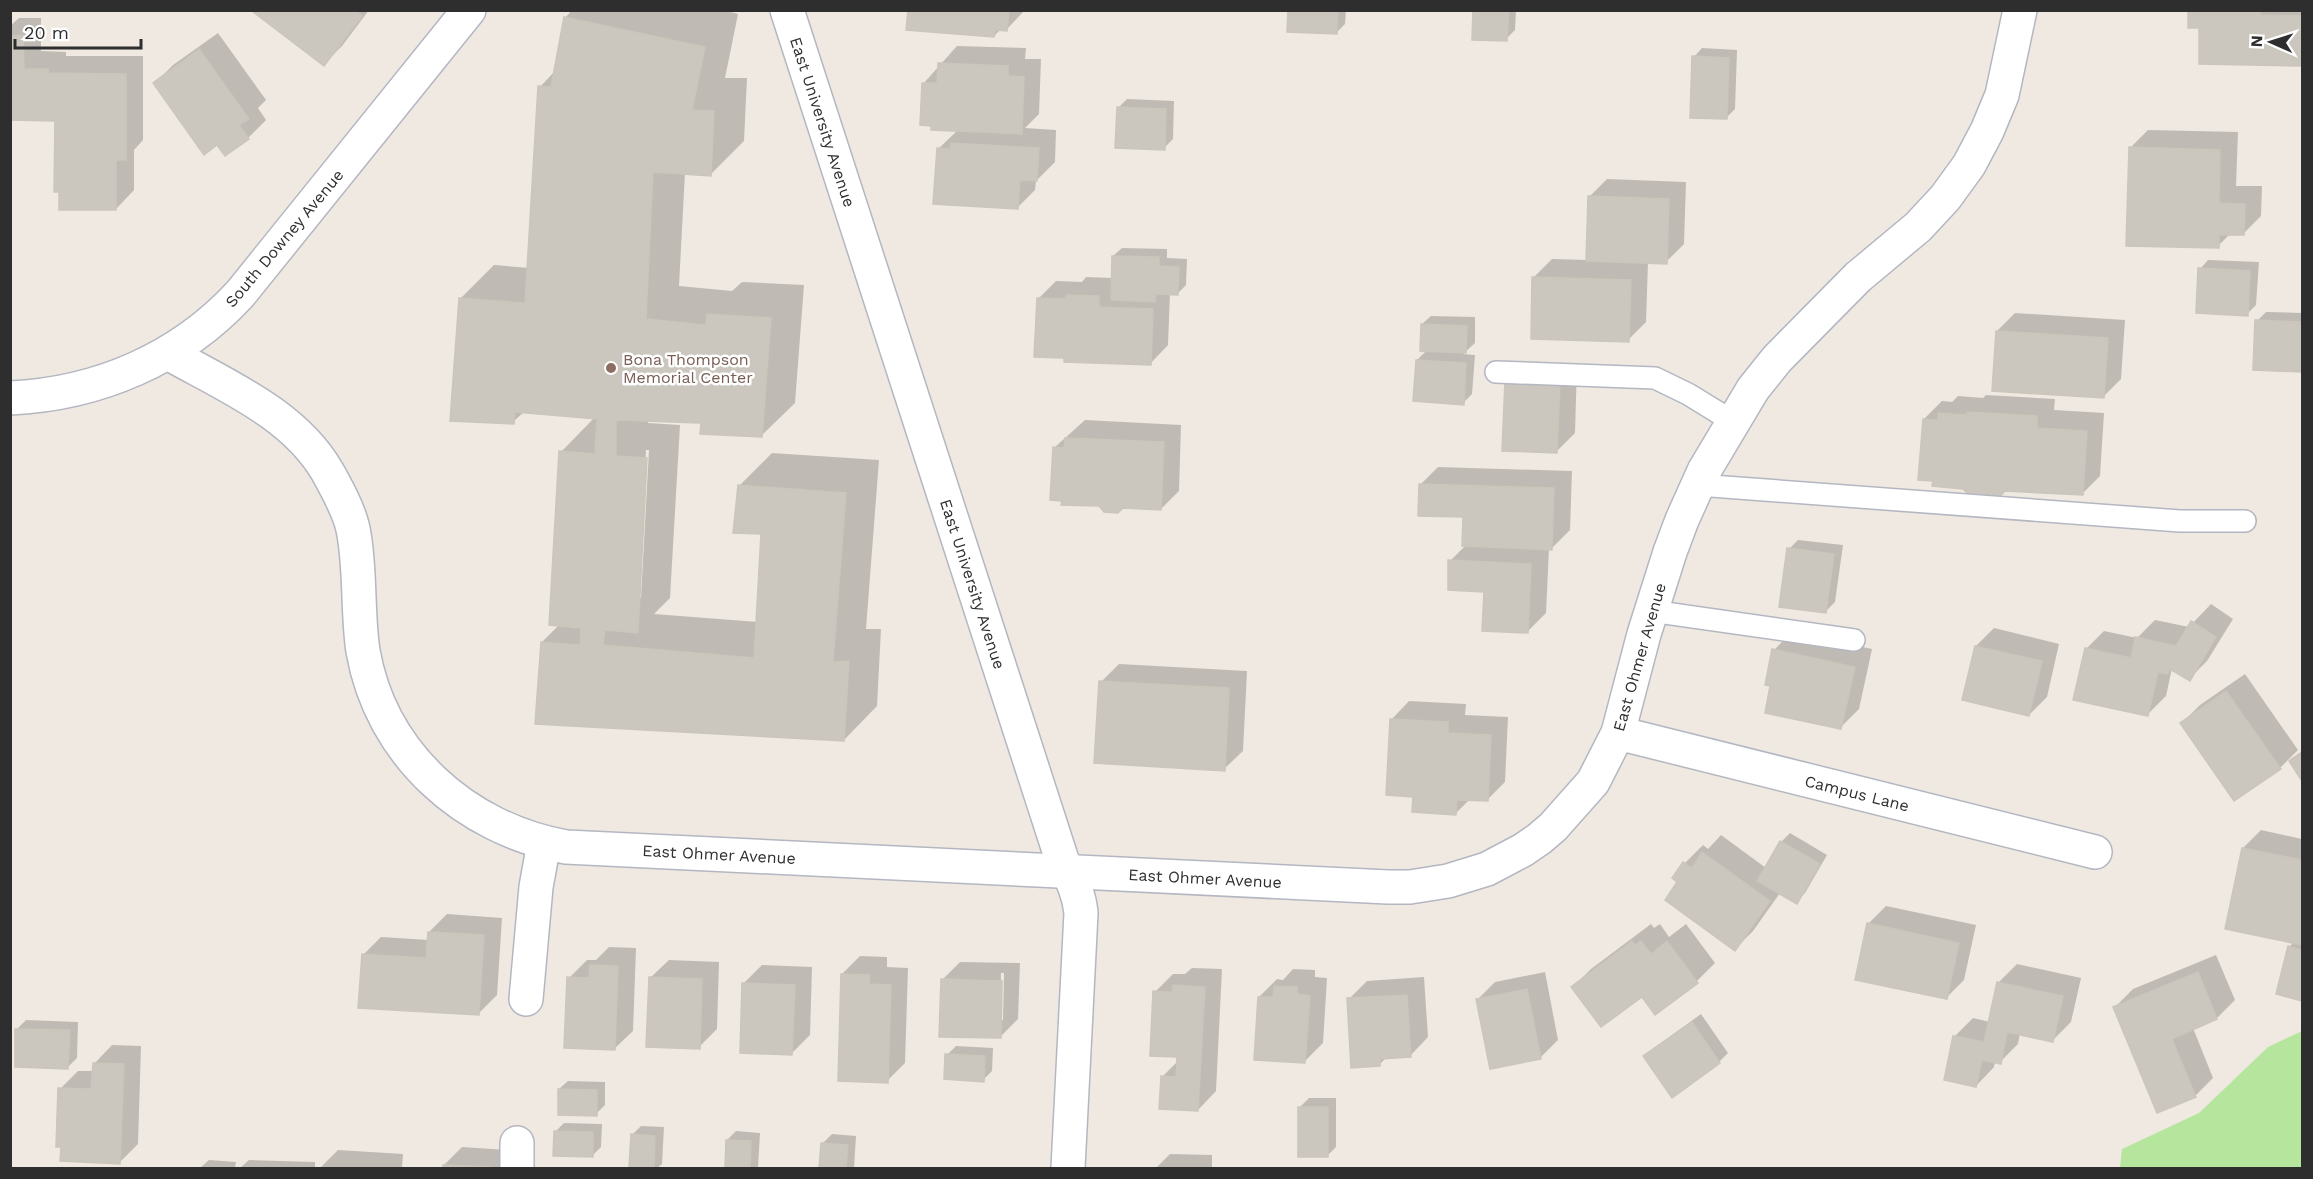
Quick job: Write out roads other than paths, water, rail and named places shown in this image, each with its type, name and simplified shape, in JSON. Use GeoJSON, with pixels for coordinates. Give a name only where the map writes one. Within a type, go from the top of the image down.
{"type":"FeatureCollection","features":[{"type":"Feature","properties":{"kind":"street","name":"South Downey Avenue"},"geometry":{"type":"LineString","coordinates":[[10,398],[33,397],[75,390],[132,371],[168,353],[205,327],[240,294],[469,10]]}},
{"type":"Feature","properties":{"kind":"street","name":"East University Avenue"},"geometry":{"type":"LineString","coordinates":[[787,10],[1062,860],[1079,897],[1081,913],[1068,1168]]}},
{"type":"Feature","properties":{"kind":"street","name":"East Ohmer Avenue"},"geometry":{"type":"LineString","coordinates":[[168,353],[272,413],[290,426],[316,455],[328,472],[352,528],[363,652],[374,690],[390,726],[426,774],[455,801],[506,831],[544,843],[566,847],[1410,887],[1448,881],[1487,868],[1523,850],[1539,839],[1593,782],[1618,733],[1651,611],[1682,520],[1732,422],[1753,389],[1777,358],[1851,283],[1918,227],[1945,198],[1969,165],[2002,95],[2020,10]]}},
{"type":"Feature","properties":{"kind":"street","name":"Campus Lane"},"geometry":{"type":"LineString","coordinates":[[1618,733],[2096,852]]}},
{"type":"Feature","properties":{"kind":"street"},"geometry":{"type":"LineString","coordinates":[[526,999],[536,887],[544,843]]}},
{"type":"Feature","properties":{"kind":"lane"},"geometry":{"type":"LineString","coordinates":[[1496,372],[1655,378],[1688,394],[1732,422]]}},
{"type":"Feature","properties":{"kind":"lane"},"geometry":{"type":"LineString","coordinates":[[1698,485],[2180,521],[2245,521]]}},
{"type":"Feature","properties":{"kind":"lane"},"geometry":{"type":"LineString","coordinates":[[1651,611],[1854,640]]}},
{"type":"Feature","properties":{"kind":"place","name":"Bona Thompson Memorial Center"},"geometry":{"type":"Point","coordinates":[611,368]}}]}
